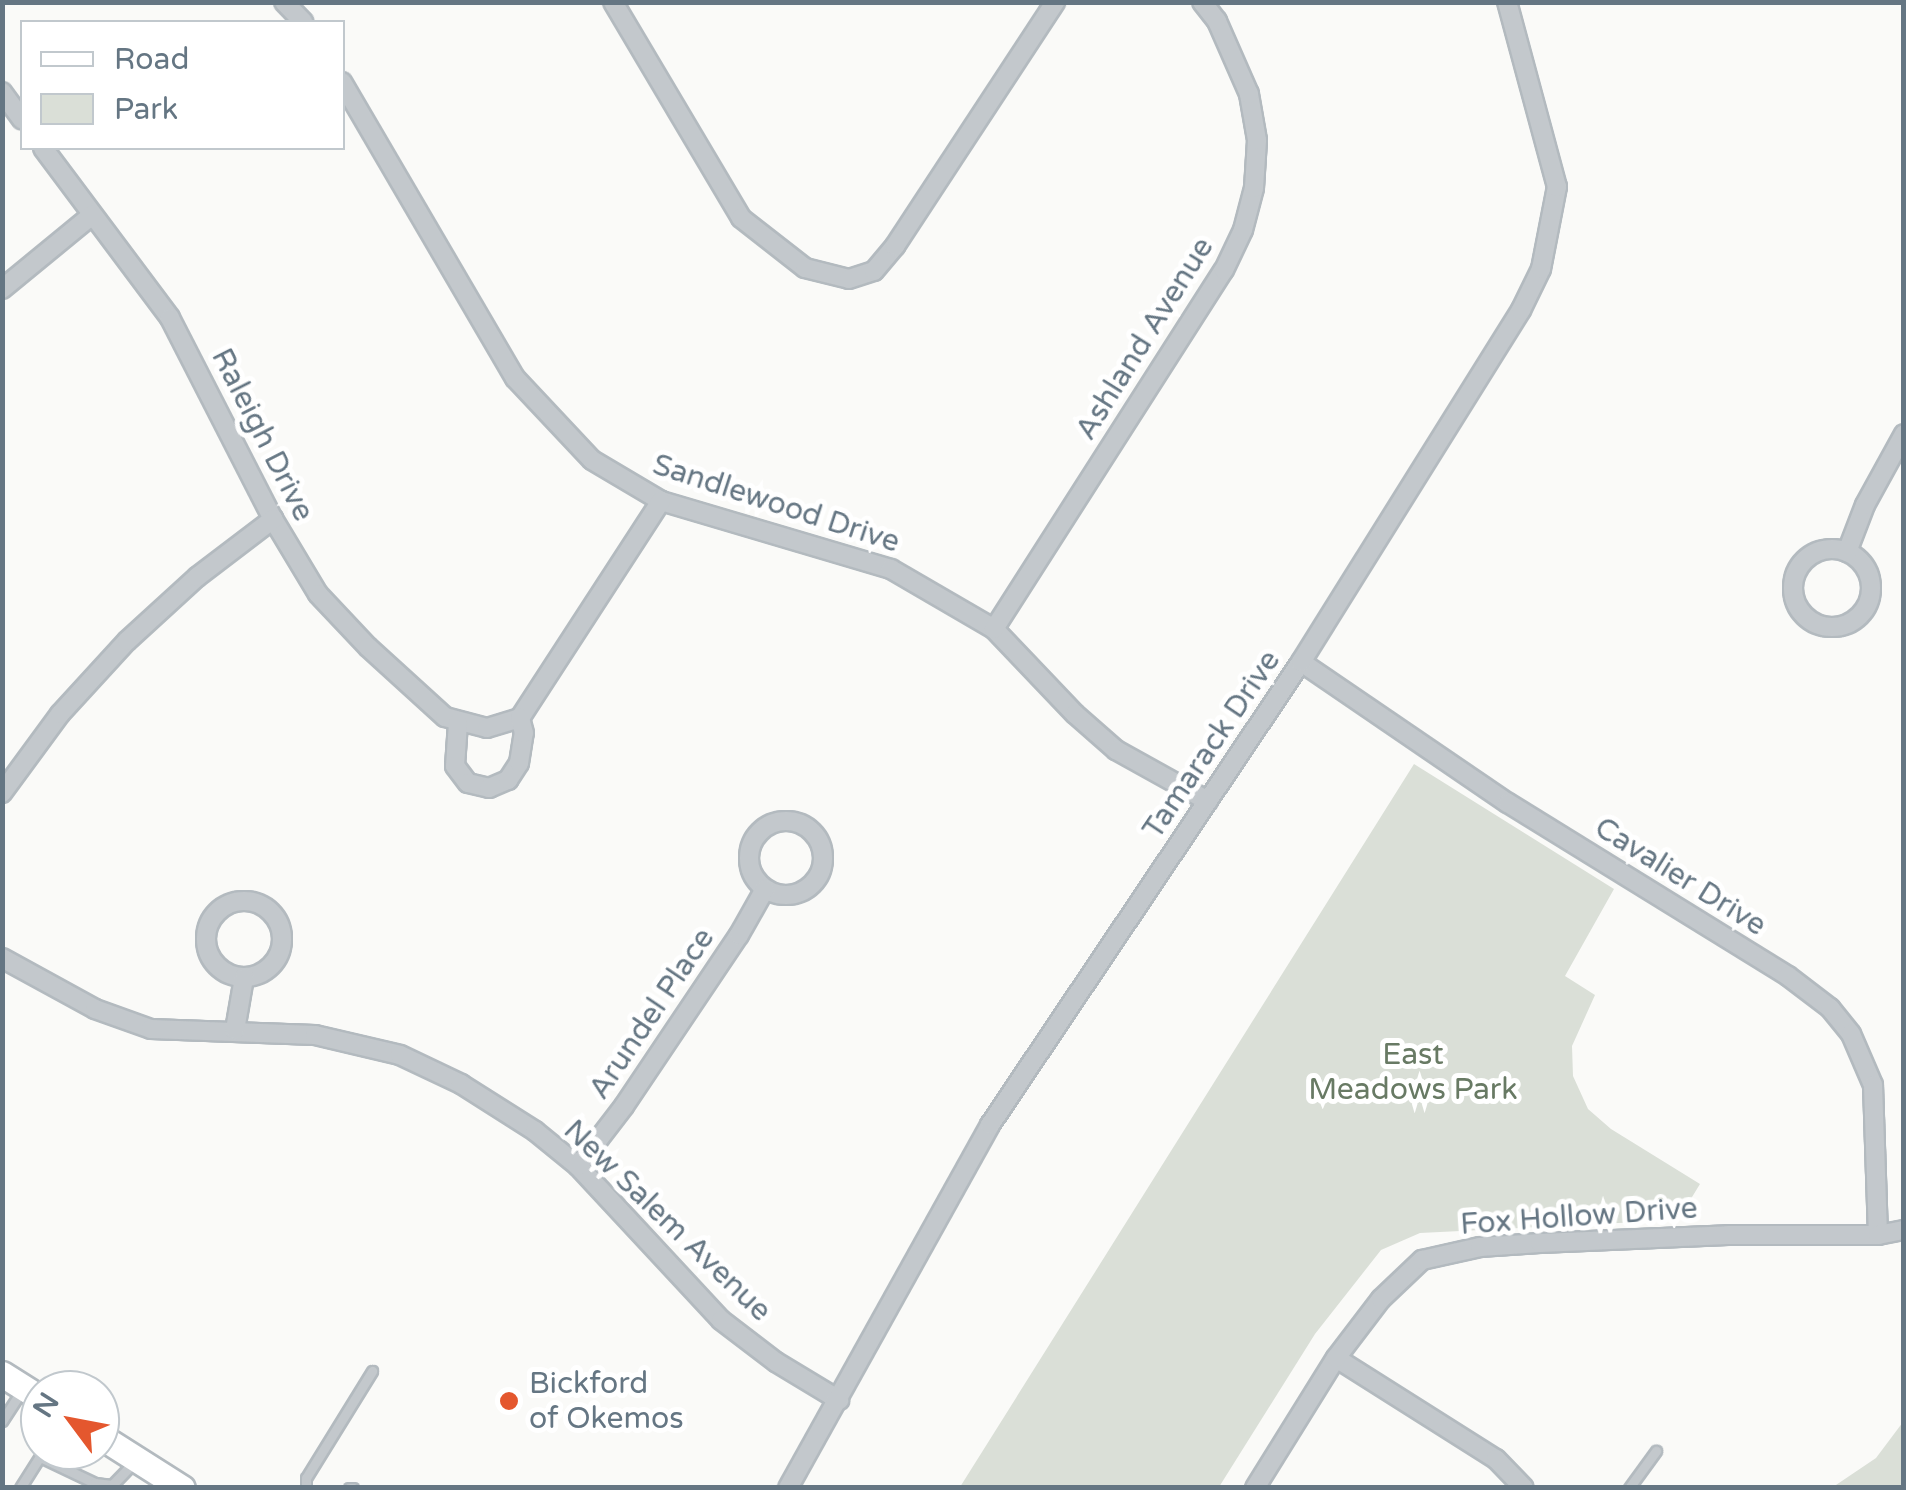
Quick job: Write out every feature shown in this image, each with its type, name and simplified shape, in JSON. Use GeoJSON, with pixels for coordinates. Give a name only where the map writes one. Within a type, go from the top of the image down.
{"type":"FeatureCollection","features":[{"type":"Feature","properties":{"kind":"main road"},"geometry":{"type":"LineString","coordinates":[[120,1448],[182,1488]]}},
{"type":"Feature","properties":{"kind":"street"},"geometry":{"type":"LineString","coordinates":[[620,5],[718,185],[742,218],[768,244],[805,268],[849,279],[874,270],[895,246],[1055,2]]}},
{"type":"Feature","properties":{"kind":"street","name":"Ashland Avenue"},"geometry":{"type":"LineString","coordinates":[[994,629],[1224,270],[1243,230],[1254,188],[1257,140],[1249,94],[1218,20],[1202,2]]}},
{"type":"Feature","properties":{"kind":"street","name":"Tamarack Drive"},"geometry":{"type":"LineString","coordinates":[[788,1488],[923,1239],[990,1125],[1301,662],[1520,310],[1541,269],[1557,187],[1508,2]]}},
{"type":"Feature","properties":{"kind":"street","name":"Sandlewood Drive"},"geometry":{"type":"LineString","coordinates":[[345,87],[515,378],[592,460],[661,501],[865,558],[994,629],[1056,695],[1116,750],[1208,801]]}},
{"type":"Feature","properties":{"kind":"street"},"geometry":{"type":"LineString","coordinates":[[2,92],[20,117]]}},
{"type":"Feature","properties":{"kind":"street","name":"Raleigh Drive"},"geometry":{"type":"LineString","coordinates":[[44,150],[170,318],[272,520],[318,594],[436,711],[458,723],[486,728],[520,718]]}},
{"type":"Feature","properties":{"kind":"street"},"geometry":{"type":"LineString","coordinates":[[2,288],[92,214]]}},
{"type":"Feature","properties":{"kind":"street"},"geometry":{"type":"LineString","coordinates":[[1847,552],[1865,505],[1904,434]]}},
{"type":"Feature","properties":{"kind":"street"},"geometry":{"type":"LineString","coordinates":[[458,723],[455,766],[468,782],[482,787],[499,786],[515,772],[522,752],[520,718],[661,501]]}},
{"type":"Feature","properties":{"kind":"street"},"geometry":{"type":"LineString","coordinates":[[2,793],[60,714],[127,641],[197,577],[272,520]]}},
{"type":"Feature","properties":{"kind":"street"},"geometry":{"type":"LineString","coordinates":[[1817,552],[1847,552],[1868,573],[1867,603],[1846,624],[1816,624],[1796,602],[1796,573],[1817,552]]}},
{"type":"Feature","properties":{"kind":"street","name":"Cavalier Drive"},"geometry":{"type":"LineString","coordinates":[[1301,662],[1508,803],[1788,976],[1830,1008],[1851,1034],[1874,1084],[1878,1235]]}},
{"type":"Feature","properties":{"kind":"street"},"geometry":{"type":"LineString","coordinates":[[778,821],[806,827],[822,850],[817,879],[793,894],[765,889],[749,866],[755,838],[778,821]]}},
{"type":"Feature","properties":{"kind":"street","name":"Arundel Place"},"geometry":{"type":"LineString","coordinates":[[578,1166],[634,1091],[765,889]]}},
{"type":"Feature","properties":{"kind":"street"},"geometry":{"type":"LineString","coordinates":[[245,900],[272,912],[283,939],[271,966],[244,978],[217,966],[206,939],[218,912],[245,900]]}},
{"type":"Feature","properties":{"kind":"street","name":"New Salem Avenue"},"geometry":{"type":"LineString","coordinates":[[2,958],[126,1022],[174,1031],[315,1035],[400,1056],[491,1102],[578,1166],[722,1320],[776,1362],[838,1400]]}},
{"type":"Feature","properties":{"kind":"street"},"geometry":{"type":"LineString","coordinates":[[235,1030],[244,978]]}},
{"type":"Feature","properties":{"kind":"street","name":"Fox Hollow Drive"},"geometry":{"type":"LineString","coordinates":[[1255,1488],[1336,1358],[1402,1276],[1422,1260],[1559,1242],[1878,1235],[1904,1230]]}},
{"type":"Feature","properties":{"kind":"street"},"geometry":{"type":"LineString","coordinates":[[1336,1358],[1496,1459],[1524,1488]]}},
{"type":"Feature","properties":{"kind":"lane"},"geometry":{"type":"LineString","coordinates":[[306,1488],[306,1478],[372,1370]]}},
{"type":"Feature","properties":{"kind":"lane"},"geometry":{"type":"LineString","coordinates":[[2,1420],[20,1390]]}},
{"type":"Feature","properties":{"kind":"lane"},"geometry":{"type":"LineString","coordinates":[[1630,1488],[1656,1451]]}},
{"type":"Feature","properties":{"kind":"lane"},"geometry":{"type":"LineString","coordinates":[[71,1470],[95,1483],[112,1484],[137,1459]]}},
{"type":"Feature","properties":{"kind":"green space","name":"East Meadows Park"},"geometry":{"type":"Polygon","coordinates":[[[1414,764],[1614,889],[1565,976],[1595,995],[1572,1046],[1573,1076],[1588,1109],[1611,1129],[1700,1184],[1678,1220],[1420,1233],[1381,1250],[1315,1334],[1219,1487],[960,1487],[1414,764]]]}},
{"type":"Feature","properties":{"kind":"green space"},"geometry":{"type":"Polygon","coordinates":[[[1903,1422],[1903,1487],[1833,1487],[1876,1458],[1903,1422]]]}},
{"type":"Feature","properties":{"kind":"place","name":"Bickford of Okemos"},"geometry":{"type":"Point","coordinates":[509,1401]}}]}
